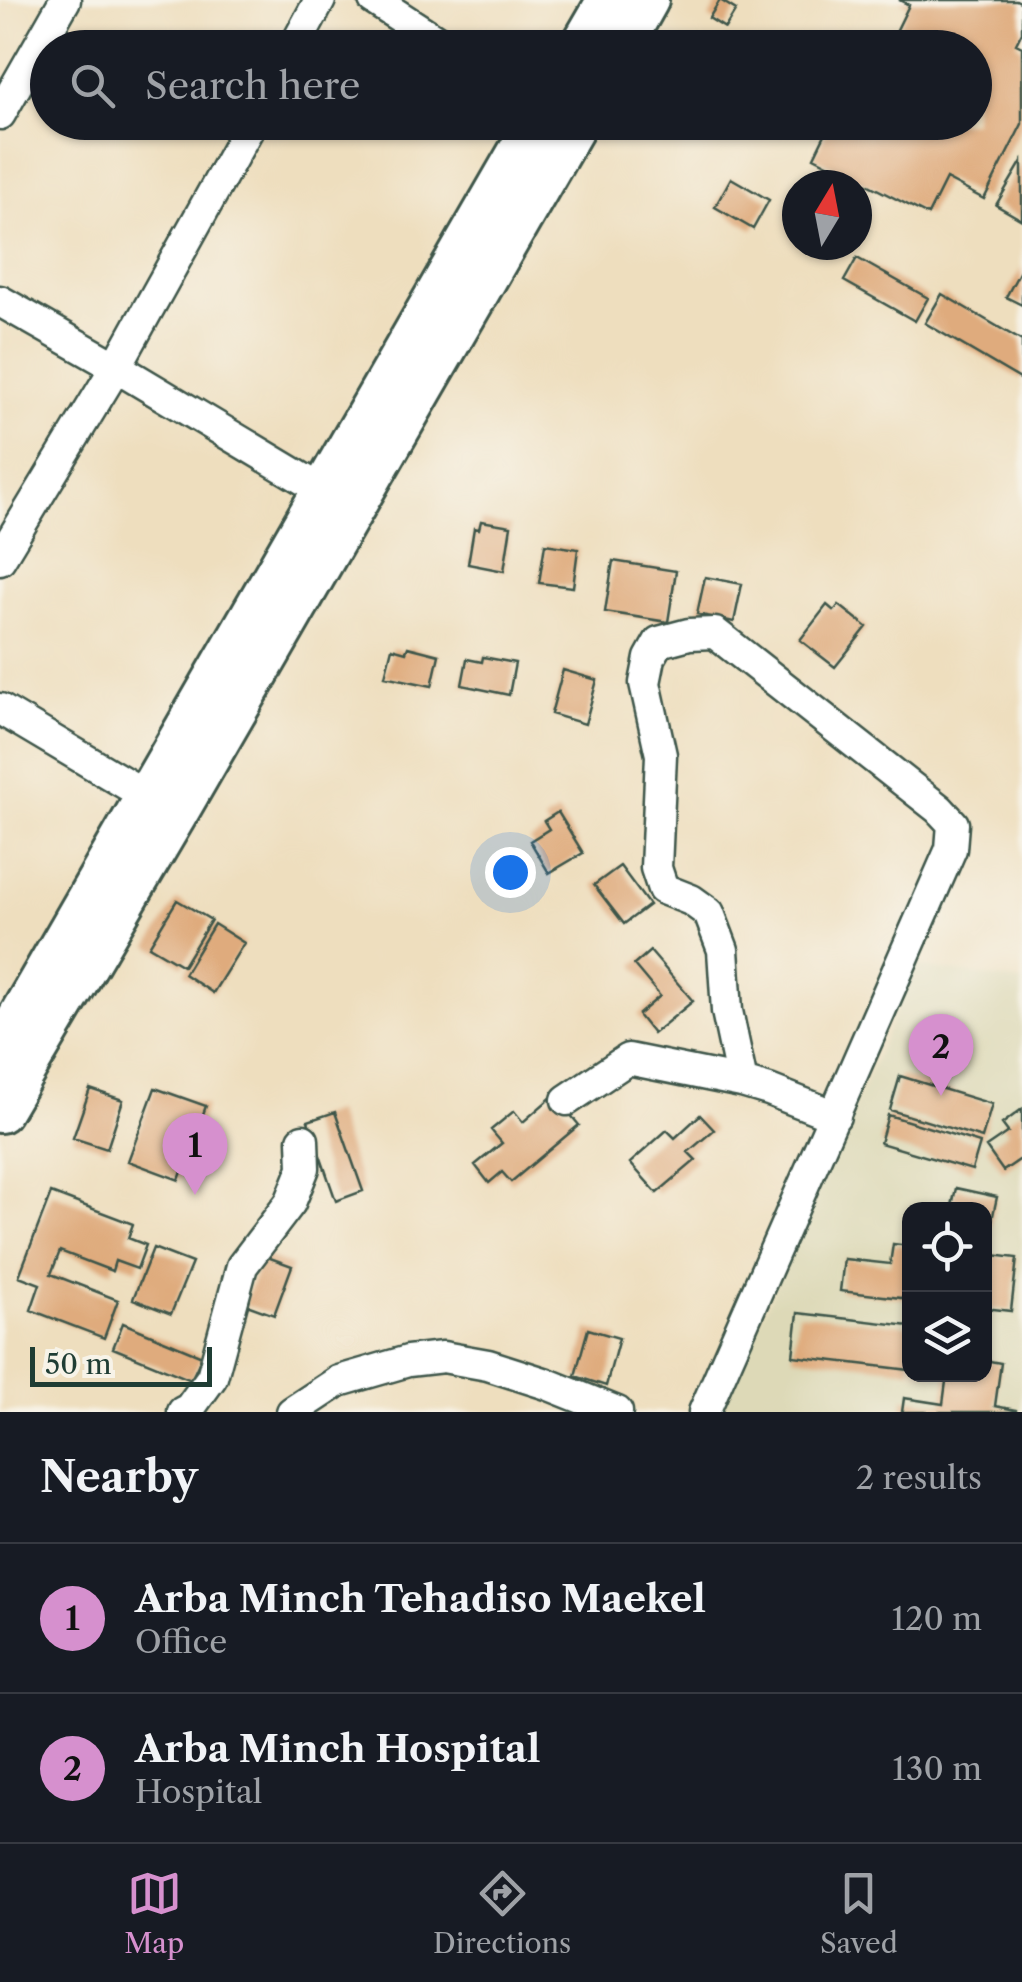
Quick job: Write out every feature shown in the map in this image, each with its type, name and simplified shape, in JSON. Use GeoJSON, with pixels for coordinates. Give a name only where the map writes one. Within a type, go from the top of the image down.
{"type":"FeatureCollection","features":[{"type":"Feature","properties":{"kind":"main road"},"geometry":{"type":"LineString","coordinates":[[592,30],[609,0]]}},
{"type":"Feature","properties":{"kind":"main road"},"geometry":{"type":"LineString","coordinates":[[630,30],[647,0]]}},
{"type":"Feature","properties":{"kind":"main road"},"geometry":{"type":"LineString","coordinates":[[0,1111],[325,492],[528,140]]}},
{"type":"Feature","properties":{"kind":"main road"},"geometry":{"type":"LineString","coordinates":[[0,1051],[162,805],[565,140]]}},
{"type":"Feature","properties":{"kind":"street"},"geometry":{"type":"LineString","coordinates":[[48,30],[65,0]]}},
{"type":"Feature","properties":{"kind":"street"},"geometry":{"type":"LineString","coordinates":[[304,30],[320,0]]}},
{"type":"Feature","properties":{"kind":"street"},"geometry":{"type":"LineString","coordinates":[[374,0],[420,30]]}},
{"type":"Feature","properties":{"kind":"street"},"geometry":{"type":"LineString","coordinates":[[0,114],[30,61]]}},
{"type":"Feature","properties":{"kind":"street"},"geometry":{"type":"LineString","coordinates":[[0,559],[116,367],[242,140]]}},
{"type":"Feature","properties":{"kind":"street"},"geometry":{"type":"LineString","coordinates":[[0,301],[325,492]]}},
{"type":"Feature","properties":{"kind":"street"},"geometry":{"type":"LineString","coordinates":[[704,1412],[951,849],[953,824],[716,633],[689,634],[659,642],[650,658],[645,683],[661,755],[656,868],[663,889],[691,900],[708,913],[723,950],[727,1011],[742,1082]]}},
{"type":"Feature","properties":{"kind":"street"},"geometry":{"type":"LineString","coordinates":[[0,708],[162,805]]}},
{"type":"Feature","properties":{"kind":"street"},"geometry":{"type":"LineString","coordinates":[[566,1100],[628,1059],[742,1082],[835,1116]]}},
{"type":"Feature","properties":{"kind":"street"},"geometry":{"type":"LineString","coordinates":[[184,1412],[212,1377],[242,1266],[290,1202],[304,1168],[304,1140]]}},
{"type":"Feature","properties":{"kind":"street"},"geometry":{"type":"LineString","coordinates":[[292,1412],[339,1382],[408,1361],[443,1357],[488,1365],[617,1412]]}},
{"type":"Feature","properties":{"kind":"shaded area"},"geometry":{"type":"Polygon","coordinates":[[[916,966],[1022,982],[1022,1412],[720,1412],[916,966]]]}},
{"type":"Feature","properties":{"kind":"building"},"geometry":{"type":"Polygon","coordinates":[[[720,0],[736,10],[725,28],[709,18],[720,0]]]}},
{"type":"Feature","properties":{"kind":"building"},"geometry":{"type":"Polygon","coordinates":[[[899,0],[1022,3],[1022,32],[1016,44],[1022,47],[1022,124],[984,199],[946,179],[928,215],[872,187],[872,170],[840,170],[814,157],[822,140],[992,140],[992,30],[897,30],[909,5],[899,0]]]}},
{"type":"Feature","properties":{"kind":"building"},"geometry":{"type":"Polygon","coordinates":[[[1022,161],[1022,220],[996,205],[1022,161]]]}},
{"type":"Feature","properties":{"kind":"building"},"geometry":{"type":"Polygon","coordinates":[[[731,178],[769,200],[753,229],[715,207],[731,178]]]}},
{"type":"Feature","properties":{"kind":"building"},"geometry":{"type":"Polygon","coordinates":[[[856,260],[861,260],[928,298],[915,321],[844,281],[856,260]]]}},
{"type":"Feature","properties":{"kind":"building"},"geometry":{"type":"Polygon","coordinates":[[[1022,267],[1022,305],[1006,297],[1022,267]]]}},
{"type":"Feature","properties":{"kind":"building"},"geometry":{"type":"Polygon","coordinates":[[[942,294],[1022,341],[1022,380],[925,323],[942,294]]]}},
{"type":"Feature","properties":{"kind":"building"},"geometry":{"type":"Polygon","coordinates":[[[481,521],[511,526],[504,571],[468,564],[474,528],[479,529],[481,521]]]}},
{"type":"Feature","properties":{"kind":"building"},"geometry":{"type":"Polygon","coordinates":[[[545,544],[578,549],[573,587],[539,583],[545,544]]]}},
{"type":"Feature","properties":{"kind":"building"},"geometry":{"type":"Polygon","coordinates":[[[613,561],[676,571],[668,622],[605,612],[613,561]]]}},
{"type":"Feature","properties":{"kind":"building"},"geometry":{"type":"Polygon","coordinates":[[[705,577],[742,584],[734,622],[697,614],[705,577]]]}},
{"type":"Feature","properties":{"kind":"building"},"geometry":{"type":"Polygon","coordinates":[[[827,605],[834,611],[839,605],[867,627],[835,667],[800,640],[827,605]]]}},
{"type":"Feature","properties":{"kind":"building"},"geometry":{"type":"Polygon","coordinates":[[[408,647],[439,655],[432,686],[385,676],[392,648],[406,652],[408,647]]]}},
{"type":"Feature","properties":{"kind":"building"},"geometry":{"type":"Polygon","coordinates":[[[483,657],[515,663],[509,695],[462,685],[467,659],[482,662],[483,657]]]}},
{"type":"Feature","properties":{"kind":"building"},"geometry":{"type":"Polygon","coordinates":[[[563,670],[597,680],[585,724],[551,714],[563,670]]]}},
{"type":"Feature","properties":{"kind":"building"},"geometry":{"type":"Polygon","coordinates":[[[558,812],[583,853],[549,873],[530,841],[549,829],[544,821],[558,812]]]}},
{"type":"Feature","properties":{"kind":"building"},"geometry":{"type":"Polygon","coordinates":[[[620,866],[649,905],[624,924],[594,885],[620,866]]]}},
{"type":"Feature","properties":{"kind":"building"},"geometry":{"type":"Polygon","coordinates":[[[177,900],[211,920],[183,966],[149,946],[177,900]]]}},
{"type":"Feature","properties":{"kind":"building"},"geometry":{"type":"Polygon","coordinates":[[[214,924],[244,943],[213,993],[184,974],[214,924]]]}},
{"type":"Feature","properties":{"kind":"building"},"geometry":{"type":"Polygon","coordinates":[[[650,951],[693,1001],[653,1034],[638,1015],[660,996],[634,965],[650,951]]]}},
{"type":"Feature","properties":{"kind":"building"},"geometry":{"type":"Polygon","coordinates":[[[900,1076],[992,1104],[982,1138],[890,1110],[900,1076]]]}},
{"type":"Feature","properties":{"kind":"building"},"geometry":{"type":"Polygon","coordinates":[[[155,1088],[206,1106],[179,1180],[128,1161],[155,1088]]]}},
{"type":"Feature","properties":{"kind":"building"},"geometry":{"type":"Polygon","coordinates":[[[90,1089],[123,1100],[107,1149],[73,1138],[90,1089]]]}},
{"type":"Feature","properties":{"kind":"building"},"geometry":{"type":"Polygon","coordinates":[[[554,1095],[579,1125],[511,1182],[502,1172],[489,1183],[475,1165],[502,1143],[491,1130],[514,1111],[523,1122],[554,1095]]]}},
{"type":"Feature","properties":{"kind":"building"},"geometry":{"type":"Polygon","coordinates":[[[1022,1109],[1022,1158],[1003,1171],[986,1147],[1008,1132],[1002,1124],[1022,1109]]]}},
{"type":"Feature","properties":{"kind":"building"},"geometry":{"type":"Polygon","coordinates":[[[335,1112],[363,1191],[336,1201],[308,1121],[335,1112]]]}},
{"type":"Feature","properties":{"kind":"building"},"geometry":{"type":"Polygon","coordinates":[[[700,1115],[714,1130],[688,1152],[696,1160],[657,1193],[630,1163],[667,1130],[675,1138],[700,1115]]]}},
{"type":"Feature","properties":{"kind":"building"},"geometry":{"type":"Polygon","coordinates":[[[888,1115],[980,1143],[972,1170],[880,1143],[888,1115]]]}},
{"type":"Feature","properties":{"kind":"building"},"geometry":{"type":"Polygon","coordinates":[[[956,1188],[997,1197],[992,1220],[992,1202],[953,1202],[956,1188]]]}},
{"type":"Feature","properties":{"kind":"building"},"geometry":{"type":"Polygon","coordinates":[[[51,1193],[133,1224],[128,1238],[146,1245],[137,1269],[115,1261],[112,1271],[60,1251],[51,1274],[118,1300],[104,1338],[31,1310],[40,1284],[19,1276],[51,1193]]]}},
{"type":"Feature","properties":{"kind":"building"},"geometry":{"type":"Polygon","coordinates":[[[893,1244],[902,1245],[902,1298],[840,1291],[844,1259],[890,1264],[893,1244]]]}},
{"type":"Feature","properties":{"kind":"building"},"geometry":{"type":"Polygon","coordinates":[[[153,1248],[192,1263],[171,1314],[133,1299],[153,1248]]]}},
{"type":"Feature","properties":{"kind":"building"},"geometry":{"type":"Polygon","coordinates":[[[262,1255],[292,1266],[274,1315],[244,1304],[262,1255]]]}},
{"type":"Feature","properties":{"kind":"building"},"geometry":{"type":"Polygon","coordinates":[[[992,1255],[1017,1258],[1011,1311],[992,1309],[992,1255]]]}},
{"type":"Feature","properties":{"kind":"building"},"geometry":{"type":"Polygon","coordinates":[[[798,1313],[902,1325],[902,1369],[793,1356],[798,1313]]]}},
{"type":"Feature","properties":{"kind":"building"},"geometry":{"type":"Polygon","coordinates":[[[123,1323],[202,1356],[191,1380],[113,1348],[123,1323]]]}},
{"type":"Feature","properties":{"kind":"building"},"geometry":{"type":"Polygon","coordinates":[[[588,1329],[619,1338],[606,1386],[575,1376],[588,1329]]]}},
{"type":"Feature","properties":{"kind":"building"},"geometry":{"type":"Polygon","coordinates":[[[992,1361],[1001,1363],[995,1406],[1016,1412],[902,1412],[904,1398],[943,1404],[946,1382],[992,1382],[992,1361]]]}},
{"type":"Feature","properties":{"kind":"place","name":"Arba Minch Hospital"},"geometry":{"type":"Point","coordinates":[941,1096]}},
{"type":"Feature","properties":{"kind":"place","name":"Arba Minch Tehadiso Maekel"},"geometry":{"type":"Point","coordinates":[195,1195]}}]}
